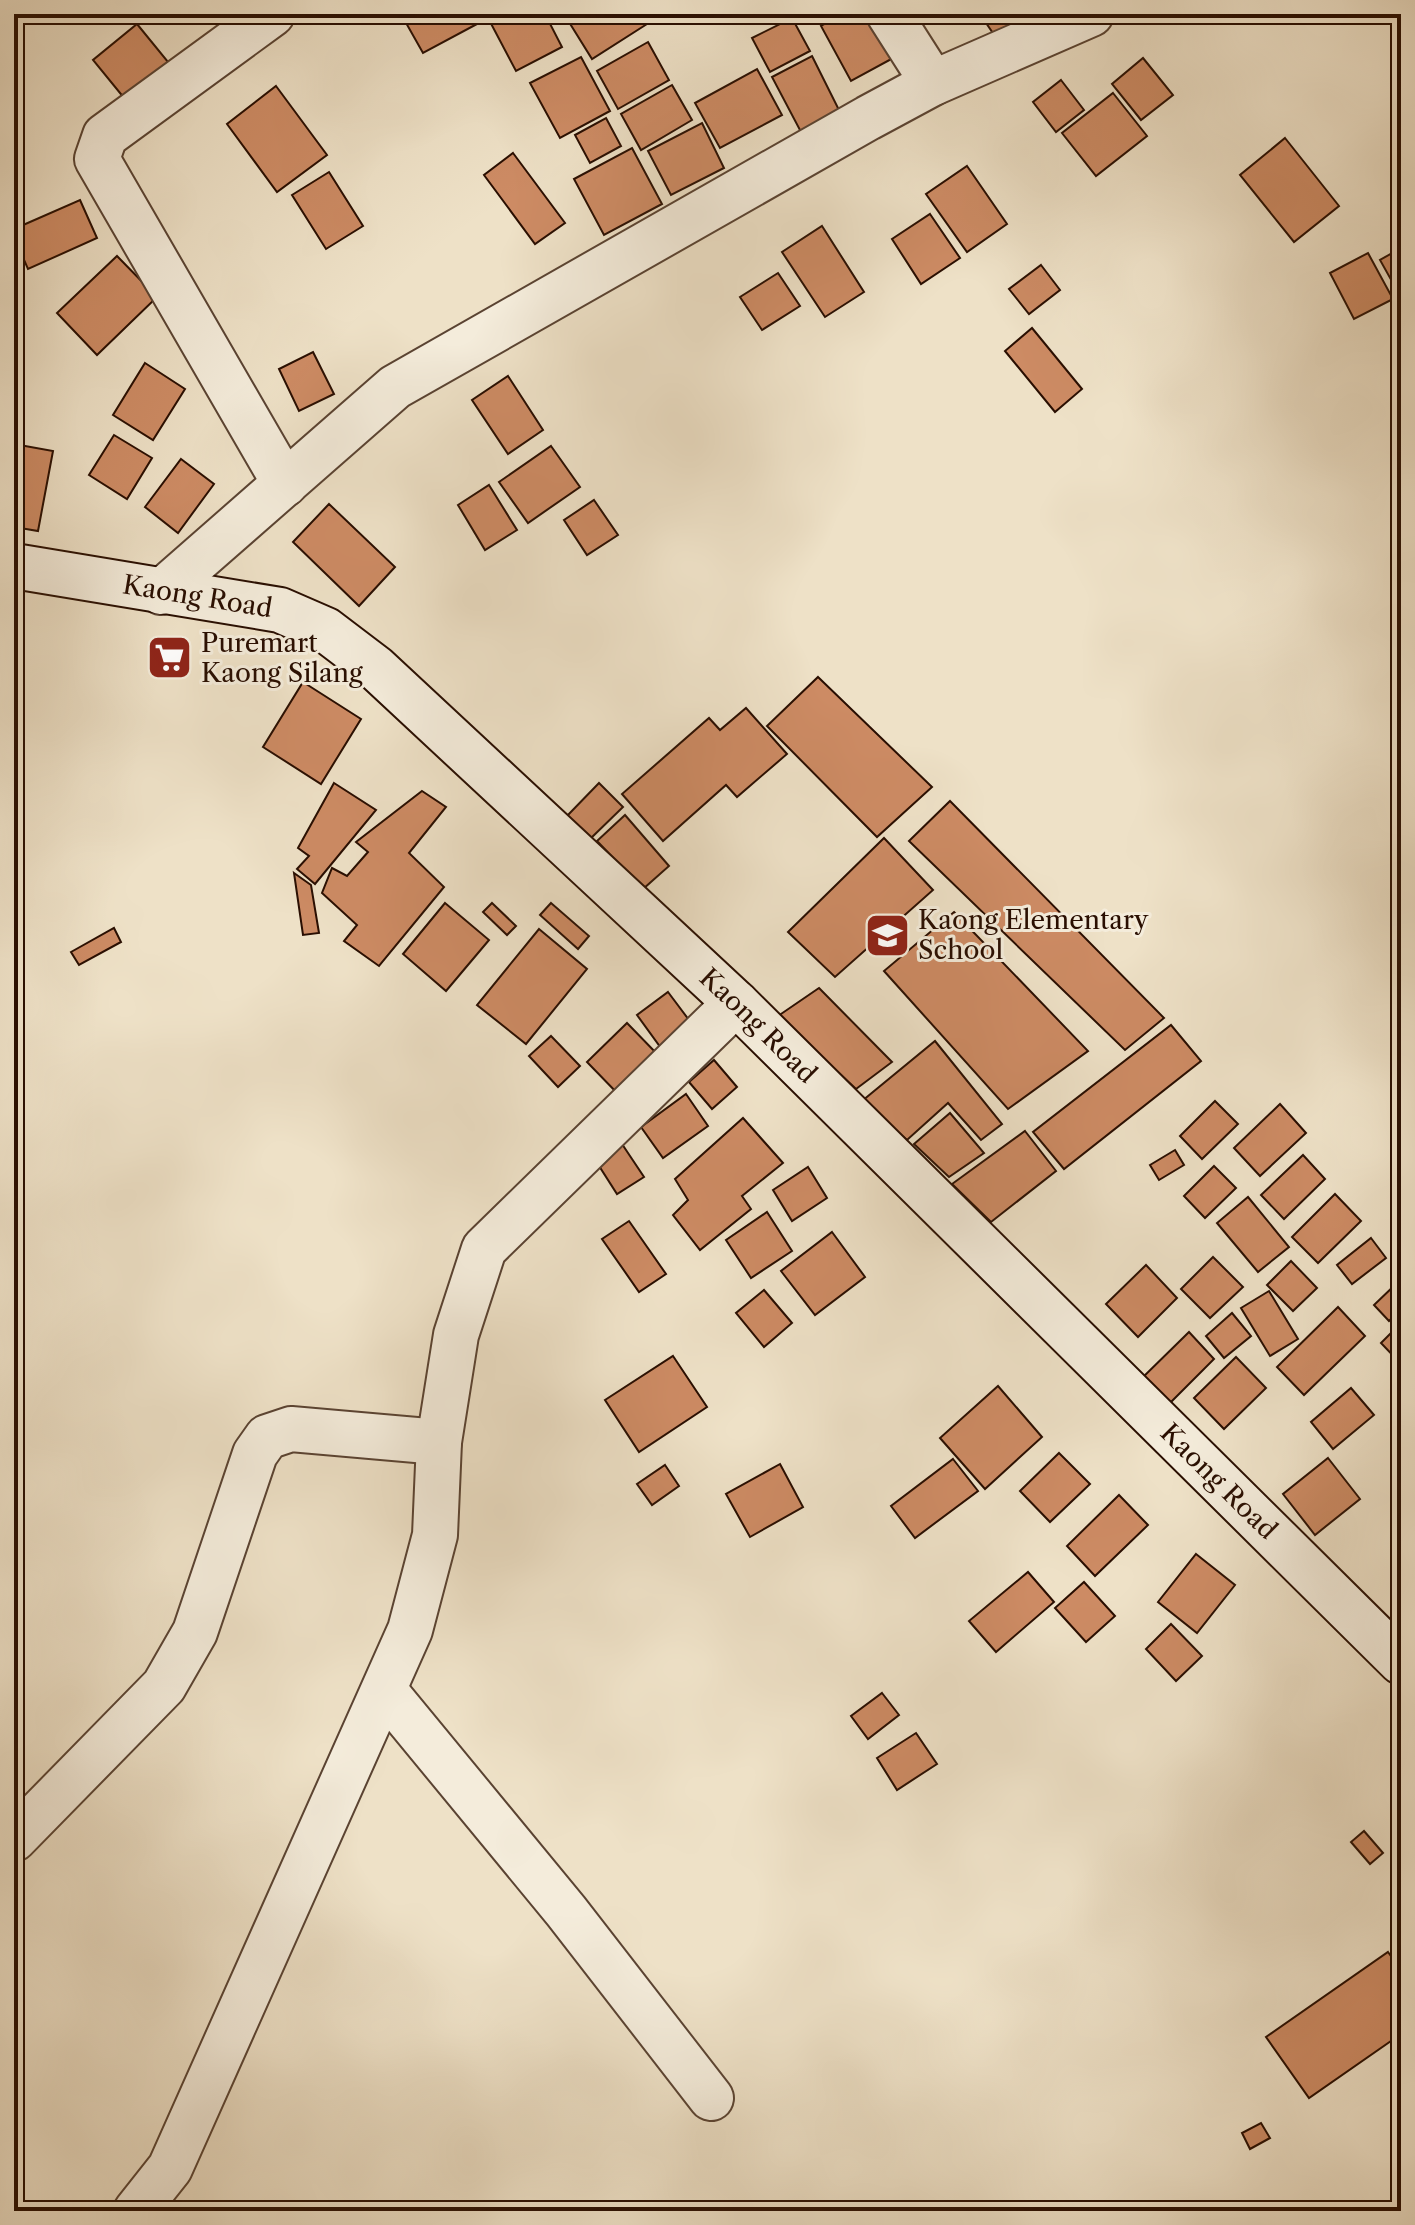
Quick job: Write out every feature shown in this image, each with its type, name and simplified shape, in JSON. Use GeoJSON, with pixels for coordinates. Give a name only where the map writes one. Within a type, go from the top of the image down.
{"type":"FeatureCollection","features":[{"type":"Feature","properties":{"kind":"street"},"geometry":{"type":"LineString","coordinates":[[272,14],[105,136],[97,159],[285,484]]}},
{"type":"Feature","properties":{"kind":"street"},"geometry":{"type":"LineString","coordinates":[[889,14],[933,83]]}},
{"type":"Feature","properties":{"kind":"street"},"geometry":{"type":"LineString","coordinates":[[161,592],[395,387],[933,83],[1091,14]]}},
{"type":"Feature","properties":{"kind":"street","name":"Kaong Road"},"geometry":{"type":"LineString","coordinates":[[14,566],[280,610],[326,630],[376,668],[736,1003],[1401,1662]]}},
{"type":"Feature","properties":{"kind":"street"},"geometry":{"type":"LineString","coordinates":[[136,2211],[170,2168],[410,1630],[435,1535],[439,1442],[456,1335],[484,1249],[736,1003]]}},
{"type":"Feature","properties":{"kind":"street"},"geometry":{"type":"LineString","coordinates":[[14,1839],[164,1686],[195,1632],[255,1454],[267,1437],[291,1429],[439,1442]]}},
{"type":"Feature","properties":{"kind":"street"},"geometry":{"type":"LineString","coordinates":[[384,1690],[566,1911],[711,2098]]}},
{"type":"Feature","properties":{"kind":"building"},"geometry":{"type":"Polygon","coordinates":[[[401,14],[472,14],[477,24],[423,53],[401,14]]]}},
{"type":"Feature","properties":{"kind":"building"},"geometry":{"type":"Polygon","coordinates":[[[545,14],[562,47],[516,71],[487,16],[545,14]]]}},
{"type":"Feature","properties":{"kind":"building"},"geometry":{"type":"Polygon","coordinates":[[[564,14],[641,14],[647,24],[592,59],[564,14]]]}},
{"type":"Feature","properties":{"kind":"building"},"geometry":{"type":"Polygon","coordinates":[[[842,14],[871,14],[895,57],[851,81],[821,26],[842,14]]]}},
{"type":"Feature","properties":{"kind":"building"},"geometry":{"type":"Polygon","coordinates":[[[980,14],[1039,14],[999,42],[980,14]]]}},
{"type":"Feature","properties":{"kind":"building"},"geometry":{"type":"Polygon","coordinates":[[[792,18],[810,51],[770,72],[752,38],[792,18]]]}},
{"type":"Feature","properties":{"kind":"building"},"geometry":{"type":"Polygon","coordinates":[[[137,24],[173,68],[129,104],[93,60],[137,24]]]}},
{"type":"Feature","properties":{"kind":"building"},"geometry":{"type":"Polygon","coordinates":[[[648,42],[669,80],[618,109],[597,71],[648,42]]]}},
{"type":"Feature","properties":{"kind":"building"},"geometry":{"type":"Polygon","coordinates":[[[812,56],[840,112],[801,132],[772,77],[812,56]]]}},
{"type":"Feature","properties":{"kind":"building"},"geometry":{"type":"Polygon","coordinates":[[[581,57],[610,111],[560,138],[530,83],[581,57]]]}},
{"type":"Feature","properties":{"kind":"building"},"geometry":{"type":"Polygon","coordinates":[[[1143,58],[1173,95],[1141,120],[1112,84],[1143,58]]]}},
{"type":"Feature","properties":{"kind":"building"},"geometry":{"type":"Polygon","coordinates":[[[757,69],[782,115],[720,148],[695,103],[757,69]]]}},
{"type":"Feature","properties":{"kind":"building"},"geometry":{"type":"Polygon","coordinates":[[[1061,80],[1084,110],[1056,132],[1033,102],[1061,80]]]}},
{"type":"Feature","properties":{"kind":"building"},"geometry":{"type":"Polygon","coordinates":[[[672,85],[692,120],[641,150],[621,114],[672,85]]]}},
{"type":"Feature","properties":{"kind":"building"},"geometry":{"type":"Polygon","coordinates":[[[276,86],[327,155],[277,192],[227,124],[276,86]]]}},
{"type":"Feature","properties":{"kind":"building"},"geometry":{"type":"Polygon","coordinates":[[[1113,93],[1147,136],[1096,176],[1062,133],[1113,93]]]}},
{"type":"Feature","properties":{"kind":"building"},"geometry":{"type":"Polygon","coordinates":[[[606,118],[621,146],[590,163],[575,135],[606,118]]]}},
{"type":"Feature","properties":{"kind":"building"},"geometry":{"type":"Polygon","coordinates":[[[702,123],[724,168],[671,195],[648,151],[702,123]]]}},
{"type":"Feature","properties":{"kind":"building"},"geometry":{"type":"Polygon","coordinates":[[[1285,138],[1339,206],[1294,242],[1240,175],[1285,138]]]}},
{"type":"Feature","properties":{"kind":"building"},"geometry":{"type":"Polygon","coordinates":[[[632,148],[662,204],[604,235],[574,179],[632,148]]]}},
{"type":"Feature","properties":{"kind":"building"},"geometry":{"type":"Polygon","coordinates":[[[513,153],[565,223],[535,244],[484,175],[513,153]]]}},
{"type":"Feature","properties":{"kind":"building"},"geometry":{"type":"Polygon","coordinates":[[[967,166],[1007,224],[967,252],[926,194],[967,166]]]}},
{"type":"Feature","properties":{"kind":"building"},"geometry":{"type":"Polygon","coordinates":[[[329,172],[363,226],[326,249],[292,195],[329,172]]]}},
{"type":"Feature","properties":{"kind":"building"},"geometry":{"type":"Polygon","coordinates":[[[80,200],[97,238],[28,269],[14,237],[14,229],[80,200]]]}},
{"type":"Feature","properties":{"kind":"building"},"geometry":{"type":"Polygon","coordinates":[[[930,214],[960,258],[921,284],[892,239],[930,214]]]}},
{"type":"Feature","properties":{"kind":"building"},"geometry":{"type":"Polygon","coordinates":[[[822,226],[864,292],[825,317],[782,252],[822,226]]]}},
{"type":"Feature","properties":{"kind":"building"},"geometry":{"type":"Polygon","coordinates":[[[1401,248],[1401,281],[1394,285],[1380,260],[1401,248]]]}},
{"type":"Feature","properties":{"kind":"building"},"geometry":{"type":"Polygon","coordinates":[[[1368,253],[1393,299],[1354,319],[1330,273],[1368,253]]]}},
{"type":"Feature","properties":{"kind":"building"},"geometry":{"type":"Polygon","coordinates":[[[117,256],[157,297],[97,355],[57,313],[117,256]]]}},
{"type":"Feature","properties":{"kind":"building"},"geometry":{"type":"Polygon","coordinates":[[[1041,265],[1060,290],[1029,314],[1009,289],[1041,265]]]}},
{"type":"Feature","properties":{"kind":"building"},"geometry":{"type":"Polygon","coordinates":[[[778,273],[800,306],[762,330],[740,297],[778,273]]]}},
{"type":"Feature","properties":{"kind":"building"},"geometry":{"type":"Polygon","coordinates":[[[1032,328],[1082,389],[1055,412],[1005,351],[1032,328]]]}},
{"type":"Feature","properties":{"kind":"building"},"geometry":{"type":"Polygon","coordinates":[[[313,352],[334,394],[299,411],[279,369],[313,352]]]}},
{"type":"Feature","properties":{"kind":"building"},"geometry":{"type":"Polygon","coordinates":[[[145,363],[185,389],[153,440],[113,415],[145,363]]]}},
{"type":"Feature","properties":{"kind":"building"},"geometry":{"type":"Polygon","coordinates":[[[508,376],[543,430],[508,454],[472,400],[508,376]]]}},
{"type":"Feature","properties":{"kind":"building"},"geometry":{"type":"Polygon","coordinates":[[[114,435],[152,458],[127,499],[89,475],[114,435]]]}},
{"type":"Feature","properties":{"kind":"building"},"geometry":{"type":"Polygon","coordinates":[[[14,444],[53,451],[38,531],[14,527],[14,444]]]}},
{"type":"Feature","properties":{"kind":"building"},"geometry":{"type":"Polygon","coordinates":[[[551,446],[580,487],[528,523],[499,482],[551,446]]]}},
{"type":"Feature","properties":{"kind":"building"},"geometry":{"type":"Polygon","coordinates":[[[181,459],[214,484],[178,533],[145,507],[181,459]]]}},
{"type":"Feature","properties":{"kind":"building"},"geometry":{"type":"Polygon","coordinates":[[[489,485],[517,530],[485,550],[458,505],[489,485]]]}},
{"type":"Feature","properties":{"kind":"building"},"geometry":{"type":"Polygon","coordinates":[[[594,500],[618,535],[587,555],[564,520],[594,500]]]}},
{"type":"Feature","properties":{"kind":"building"},"geometry":{"type":"Polygon","coordinates":[[[329,504],[395,567],[359,606],[293,542],[329,504]]]}},
{"type":"Feature","properties":{"kind":"building"},"geometry":{"type":"Polygon","coordinates":[[[818,677],[932,787],[877,837],[767,726],[818,677]]]}},
{"type":"Feature","properties":{"kind":"building"},"geometry":{"type":"Polygon","coordinates":[[[303,682],[361,719],[321,784],[263,747],[303,682]]]}},
{"type":"Feature","properties":{"kind":"building"},"geometry":{"type":"Polygon","coordinates":[[[746,708],[787,754],[737,797],[726,785],[663,841],[622,794],[709,718],[720,730],[746,708]]]}},
{"type":"Feature","properties":{"kind":"building"},"geometry":{"type":"Polygon","coordinates":[[[334,783],[376,810],[315,884],[297,869],[309,856],[298,848],[334,783]]]}},
{"type":"Feature","properties":{"kind":"building"},"geometry":{"type":"Polygon","coordinates":[[[599,783],[623,807],[589,840],[566,817],[599,783]]]}},
{"type":"Feature","properties":{"kind":"building"},"geometry":{"type":"Polygon","coordinates":[[[422,791],[446,807],[409,853],[444,887],[379,966],[344,941],[357,925],[322,893],[332,868],[347,876],[368,852],[356,842],[422,791]]]}},
{"type":"Feature","properties":{"kind":"building"},"geometry":{"type":"Polygon","coordinates":[[[950,801],[1164,1018],[1125,1050],[909,841],[950,801]]]}},
{"type":"Feature","properties":{"kind":"building"},"geometry":{"type":"Polygon","coordinates":[[[625,815],[669,866],[643,889],[597,841],[625,815]]]}},
{"type":"Feature","properties":{"kind":"building"},"geometry":{"type":"Polygon","coordinates":[[[884,838],[933,890],[835,977],[788,932],[884,838]]]}},
{"type":"Feature","properties":{"kind":"building"},"geometry":{"type":"Polygon","coordinates":[[[294,873],[311,885],[319,933],[303,935],[294,873]]]}},
{"type":"Feature","properties":{"kind":"building"},"geometry":{"type":"Polygon","coordinates":[[[445,903],[489,940],[446,991],[403,954],[445,903]]]}},
{"type":"Feature","properties":{"kind":"building"},"geometry":{"type":"Polygon","coordinates":[[[492,903],[516,926],[507,935],[483,912],[492,903]]]}},
{"type":"Feature","properties":{"kind":"building"},"geometry":{"type":"Polygon","coordinates":[[[551,903],[589,936],[578,949],[540,915],[551,903]]]}},
{"type":"Feature","properties":{"kind":"building"},"geometry":{"type":"Polygon","coordinates":[[[954,912],[1088,1051],[1008,1109],[884,971],[954,912]]]}},
{"type":"Feature","properties":{"kind":"building"},"geometry":{"type":"Polygon","coordinates":[[[114,928],[121,942],[79,965],[71,952],[114,928]]]}},
{"type":"Feature","properties":{"kind":"building"},"geometry":{"type":"Polygon","coordinates":[[[539,929],[587,969],[526,1044],[477,1005],[539,929]]]}},
{"type":"Feature","properties":{"kind":"building"},"geometry":{"type":"Polygon","coordinates":[[[819,988],[892,1062],[856,1089],[778,1016],[819,988]]]}},
{"type":"Feature","properties":{"kind":"building"},"geometry":{"type":"Polygon","coordinates":[[[668,992],[692,1024],[661,1048],[637,1015],[668,992]]]}},
{"type":"Feature","properties":{"kind":"building"},"geometry":{"type":"Polygon","coordinates":[[[627,1023],[661,1058],[621,1097],[587,1062],[627,1023]]]}},
{"type":"Feature","properties":{"kind":"building"},"geometry":{"type":"Polygon","coordinates":[[[1171,1025],[1201,1061],[1064,1169],[1033,1132],[1171,1025]]]}},
{"type":"Feature","properties":{"kind":"building"},"geometry":{"type":"Polygon","coordinates":[[[551,1036],[580,1066],[558,1087],[529,1056],[551,1036]]]}},
{"type":"Feature","properties":{"kind":"building"},"geometry":{"type":"Polygon","coordinates":[[[935,1041],[1002,1124],[981,1140],[948,1103],[907,1140],[862,1101],[935,1041]]]}},
{"type":"Feature","properties":{"kind":"building"},"geometry":{"type":"Polygon","coordinates":[[[714,1060],[737,1087],[712,1109],[689,1082],[714,1060]]]}},
{"type":"Feature","properties":{"kind":"building"},"geometry":{"type":"Polygon","coordinates":[[[686,1094],[708,1126],[663,1158],[641,1127],[686,1094]]]}},
{"type":"Feature","properties":{"kind":"building"},"geometry":{"type":"Polygon","coordinates":[[[1215,1101],[1238,1124],[1202,1159],[1180,1136],[1215,1101]]]}},
{"type":"Feature","properties":{"kind":"building"},"geometry":{"type":"Polygon","coordinates":[[[1280,1104],[1306,1133],[1260,1176],[1234,1148],[1280,1104]]]}},
{"type":"Feature","properties":{"kind":"building"},"geometry":{"type":"Polygon","coordinates":[[[950,1113],[984,1153],[949,1177],[914,1144],[950,1113]]]}},
{"type":"Feature","properties":{"kind":"building"},"geometry":{"type":"Polygon","coordinates":[[[743,1118],[783,1163],[742,1196],[751,1209],[700,1250],[673,1215],[688,1200],[675,1179],[743,1118]]]}},
{"type":"Feature","properties":{"kind":"building"},"geometry":{"type":"Polygon","coordinates":[[[1025,1131],[1056,1171],[991,1222],[952,1184],[1025,1131]]]}},
{"type":"Feature","properties":{"kind":"building"},"geometry":{"type":"Polygon","coordinates":[[[620,1141],[644,1177],[617,1194],[594,1158],[620,1141]]]}},
{"type":"Feature","properties":{"kind":"building"},"geometry":{"type":"Polygon","coordinates":[[[1175,1150],[1184,1165],[1159,1180],[1150,1165],[1175,1150]]]}},
{"type":"Feature","properties":{"kind":"building"},"geometry":{"type":"Polygon","coordinates":[[[1303,1155],[1325,1179],[1284,1219],[1261,1195],[1303,1155]]]}},
{"type":"Feature","properties":{"kind":"building"},"geometry":{"type":"Polygon","coordinates":[[[1214,1166],[1236,1188],[1205,1218],[1184,1196],[1214,1166]]]}},
{"type":"Feature","properties":{"kind":"building"},"geometry":{"type":"Polygon","coordinates":[[[808,1167],[827,1198],[792,1221],[773,1190],[808,1167]]]}},
{"type":"Feature","properties":{"kind":"building"},"geometry":{"type":"Polygon","coordinates":[[[1335,1194],[1361,1221],[1318,1263],[1292,1237],[1335,1194]]]}},
{"type":"Feature","properties":{"kind":"building"},"geometry":{"type":"Polygon","coordinates":[[[1248,1197],[1289,1247],[1258,1272],[1217,1223],[1248,1197]]]}},
{"type":"Feature","properties":{"kind":"building"},"geometry":{"type":"Polygon","coordinates":[[[767,1212],[792,1251],[751,1278],[726,1240],[767,1212]]]}},
{"type":"Feature","properties":{"kind":"building"},"geometry":{"type":"Polygon","coordinates":[[[629,1221],[666,1274],[639,1292],[602,1239],[629,1221]]]}},
{"type":"Feature","properties":{"kind":"building"},"geometry":{"type":"Polygon","coordinates":[[[832,1232],[865,1277],[815,1315],[781,1271],[832,1232]]]}},
{"type":"Feature","properties":{"kind":"building"},"geometry":{"type":"Polygon","coordinates":[[[1371,1238],[1386,1258],[1352,1284],[1337,1265],[1371,1238]]]}},
{"type":"Feature","properties":{"kind":"building"},"geometry":{"type":"Polygon","coordinates":[[[1213,1257],[1243,1287],[1210,1318],[1181,1289],[1213,1257]]]}},
{"type":"Feature","properties":{"kind":"building"},"geometry":{"type":"Polygon","coordinates":[[[1291,1261],[1317,1288],[1293,1311],[1267,1285],[1291,1261]]]}},
{"type":"Feature","properties":{"kind":"building"},"geometry":{"type":"Polygon","coordinates":[[[1146,1265],[1177,1298],[1138,1337],[1106,1304],[1146,1265]]]}},
{"type":"Feature","properties":{"kind":"building"},"geometry":{"type":"Polygon","coordinates":[[[1397,1283],[1401,1287],[1401,1309],[1389,1321],[1374,1305],[1397,1283]]]}},
{"type":"Feature","properties":{"kind":"building"},"geometry":{"type":"Polygon","coordinates":[[[764,1290],[792,1323],[764,1347],[736,1313],[764,1290]]]}},
{"type":"Feature","properties":{"kind":"building"},"geometry":{"type":"Polygon","coordinates":[[[1269,1291],[1298,1339],[1270,1356],[1241,1308],[1269,1291]]]}},
{"type":"Feature","properties":{"kind":"building"},"geometry":{"type":"Polygon","coordinates":[[[1338,1307],[1365,1336],[1304,1395],[1277,1367],[1338,1307]]]}},
{"type":"Feature","properties":{"kind":"building"},"geometry":{"type":"Polygon","coordinates":[[[1232,1313],[1251,1336],[1224,1358],[1206,1336],[1232,1313]]]}},
{"type":"Feature","properties":{"kind":"building"},"geometry":{"type":"Polygon","coordinates":[[[1401,1323],[1401,1364],[1381,1343],[1401,1323]]]}},
{"type":"Feature","properties":{"kind":"building"},"geometry":{"type":"Polygon","coordinates":[[[1189,1332],[1214,1359],[1164,1409],[1138,1382],[1189,1332]]]}},
{"type":"Feature","properties":{"kind":"building"},"geometry":{"type":"Polygon","coordinates":[[[673,1356],[707,1407],[639,1452],[605,1400],[673,1356]]]}},
{"type":"Feature","properties":{"kind":"building"},"geometry":{"type":"Polygon","coordinates":[[[1236,1357],[1266,1388],[1224,1429],[1194,1398],[1236,1357]]]}},
{"type":"Feature","properties":{"kind":"building"},"geometry":{"type":"Polygon","coordinates":[[[998,1386],[1042,1437],[985,1489],[940,1438],[998,1386]]]}},
{"type":"Feature","properties":{"kind":"building"},"geometry":{"type":"Polygon","coordinates":[[[1351,1388],[1374,1415],[1333,1449],[1311,1422],[1351,1388]]]}},
{"type":"Feature","properties":{"kind":"building"},"geometry":{"type":"Polygon","coordinates":[[[1059,1453],[1090,1484],[1050,1522],[1020,1491],[1059,1453]]]}},
{"type":"Feature","properties":{"kind":"building"},"geometry":{"type":"Polygon","coordinates":[[[1328,1458],[1360,1499],[1315,1535],[1283,1494],[1328,1458]]]}},
{"type":"Feature","properties":{"kind":"building"},"geometry":{"type":"Polygon","coordinates":[[[953,1459],[978,1491],[915,1538],[891,1506],[953,1459]]]}},
{"type":"Feature","properties":{"kind":"building"},"geometry":{"type":"Polygon","coordinates":[[[780,1464],[803,1507],[750,1537],[726,1494],[780,1464]]]}},
{"type":"Feature","properties":{"kind":"building"},"geometry":{"type":"Polygon","coordinates":[[[665,1465],[679,1486],[652,1505],[637,1484],[665,1465]]]}},
{"type":"Feature","properties":{"kind":"building"},"geometry":{"type":"Polygon","coordinates":[[[1119,1495],[1148,1525],[1095,1576],[1067,1546],[1119,1495]]]}},
{"type":"Feature","properties":{"kind":"building"},"geometry":{"type":"Polygon","coordinates":[[[1196,1554],[1235,1585],[1197,1633],[1158,1602],[1196,1554]]]}},
{"type":"Feature","properties":{"kind":"building"},"geometry":{"type":"Polygon","coordinates":[[[1028,1572],[1054,1602],[996,1652],[969,1621],[1028,1572]]]}},
{"type":"Feature","properties":{"kind":"building"},"geometry":{"type":"Polygon","coordinates":[[[1084,1582],[1115,1616],[1086,1642],[1055,1608],[1084,1582]]]}},
{"type":"Feature","properties":{"kind":"building"},"geometry":{"type":"Polygon","coordinates":[[[1171,1624],[1202,1656],[1176,1681],[1146,1649],[1171,1624]]]}},
{"type":"Feature","properties":{"kind":"building"},"geometry":{"type":"Polygon","coordinates":[[[882,1693],[899,1715],[868,1739],[851,1716],[882,1693]]]}},
{"type":"Feature","properties":{"kind":"building"},"geometry":{"type":"Polygon","coordinates":[[[916,1733],[937,1764],[897,1790],[877,1758],[916,1733]]]}},
{"type":"Feature","properties":{"kind":"building"},"geometry":{"type":"Polygon","coordinates":[[[1364,1831],[1383,1853],[1370,1864],[1351,1842],[1364,1831]]]}},
{"type":"Feature","properties":{"kind":"building"},"geometry":{"type":"Polygon","coordinates":[[[1388,1952],[1401,1970],[1401,2034],[1309,2098],[1266,2037],[1388,1952]]]}},
{"type":"Feature","properties":{"kind":"building"},"geometry":{"type":"Polygon","coordinates":[[[1261,2123],[1270,2138],[1250,2149],[1242,2133],[1261,2123]]]}},
{"type":"Feature","properties":{"kind":"place","name":"Puremart Kaong Silang"},"geometry":{"type":"Point","coordinates":[170,658]}},
{"type":"Feature","properties":{"kind":"place","name":"Kaong Elementary School"},"geometry":{"type":"Point","coordinates":[887,935]}}]}
